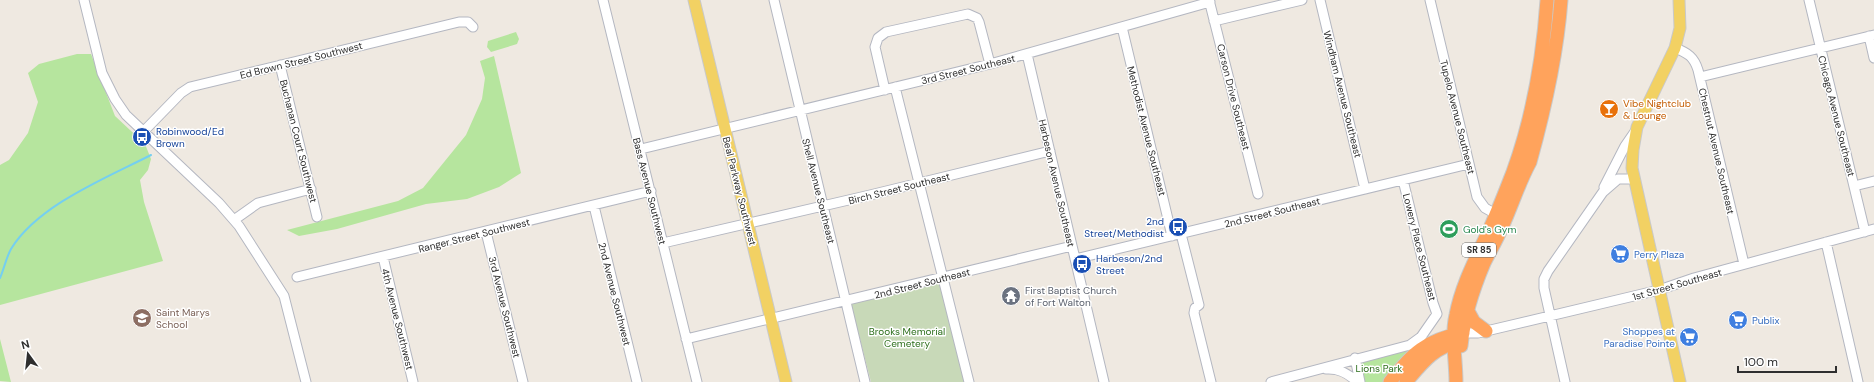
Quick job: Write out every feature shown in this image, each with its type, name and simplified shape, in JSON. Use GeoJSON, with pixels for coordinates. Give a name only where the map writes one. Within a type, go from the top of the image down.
{"type":"FeatureCollection","features":[{"type":"Feature","properties":{"kind":"highway","name":"SR 85"},"geometry":{"type":"LineString","coordinates":[[1458,338],[1501,216],[1530,114],[1540,64],[1547,0]]}},
{"type":"Feature","properties":{"kind":"highway","name":"SR 85"},"geometry":{"type":"LineString","coordinates":[[1456,373],[1458,338],[1456,315],[1464,286],[1474,260],[1501,216],[1530,162],[1543,117],[1557,43],[1561,0]]}},
{"type":"Feature","properties":{"kind":"highway"},"geometry":{"type":"LineString","coordinates":[[1468,311],[1482,332]]}},
{"type":"Feature","properties":{"kind":"highway"},"geometry":{"type":"LineString","coordinates":[[1406,382],[1430,355],[1458,338]]}},
{"type":"Feature","properties":{"kind":"highway"},"geometry":{"type":"LineString","coordinates":[[1390,382],[1403,365],[1420,348],[1437,339],[1458,338]]}},
{"type":"Feature","properties":{"kind":"highway"},"geometry":{"type":"LineString","coordinates":[[1430,355],[1436,354],[1445,358],[1456,373]]}},
{"type":"Feature","properties":{"kind":"main road","name":"Beal Parkway Southwest"},"geometry":{"type":"LineString","coordinates":[[694,0],[786,382]]}},
{"type":"Feature","properties":{"kind":"main road"},"geometry":{"type":"LineString","coordinates":[[1679,0],[1680,28],[1675,48],[1638,127],[1633,150],[1634,178],[1680,382]]}},
{"type":"Feature","properties":{"kind":"street"},"geometry":{"type":"LineString","coordinates":[[84,0],[104,78],[115,99],[126,115],[219,203],[234,220],[284,296],[306,382]]}},
{"type":"Feature","properties":{"kind":"street","name":"Bass Avenue Southwest"},"geometry":{"type":"LineString","coordinates":[[603,0],[697,382]]}},
{"type":"Feature","properties":{"kind":"street","name":"Shell Avenue Southeast"},"geometry":{"type":"LineString","coordinates":[[774,0],[865,382]]}},
{"type":"Feature","properties":{"kind":"street"},"geometry":{"type":"LineString","coordinates":[[1214,20],[1302,0]]}},
{"type":"Feature","properties":{"kind":"street","name":"Windham Avenue Southeast"},"geometry":{"type":"LineString","coordinates":[[1320,0],[1366,189]]}},
{"type":"Feature","properties":{"kind":"street","name":"Tupelo Avenue Southeast"},"geometry":{"type":"LineString","coordinates":[[1430,0],[1477,197],[1480,204],[1485,208],[1501,216]]}},
{"type":"Feature","properties":{"kind":"street","name":"Chicago Avenue Southeast"},"geometry":{"type":"LineString","coordinates":[[1809,0],[1854,186],[1870,231]]}},
{"type":"Feature","properties":{"kind":"street","name":"3rd Street Southeast"},"geometry":{"type":"LineString","coordinates":[[640,149],[990,64],[1209,1]]}},
{"type":"Feature","properties":{"kind":"street","name":"Carson Drive Southeast"},"geometry":{"type":"LineString","coordinates":[[1209,1],[1258,194]]}},
{"type":"Feature","properties":{"kind":"street"},"geometry":{"type":"LineString","coordinates":[[885,90],[875,47],[878,38],[886,32],[968,14],[977,18],[979,22],[990,64]]}},
{"type":"Feature","properties":{"kind":"street","name":"Ed Brown Street Southwest"},"geometry":{"type":"LineString","coordinates":[[144,131],[186,89],[458,22],[468,22],[473,27]]}},
{"type":"Feature","properties":{"kind":"street","name":"Methodist Avenue Southeast"},"geometry":{"type":"LineString","coordinates":[[1122,27],[1177,235],[1199,305],[1195,308],[1194,313],[1211,382]]}},
{"type":"Feature","properties":{"kind":"street"},"geometry":{"type":"LineString","coordinates":[[1700,78],[1871,36],[1874,58]]}},
{"type":"Feature","properties":{"kind":"street","name":"Chestnut Avenue Southeast"},"geometry":{"type":"LineString","coordinates":[[1675,48],[1688,53],[1696,62],[1744,264]]}},
{"type":"Feature","properties":{"kind":"street","name":"Harbeson Avenue Southeast"},"geometry":{"type":"LineString","coordinates":[[1027,54],[1104,382]]}},
{"type":"Feature","properties":{"kind":"street","name":"Buchanan Court Southwest"},"geometry":{"type":"LineString","coordinates":[[280,65],[318,217]]}},
{"type":"Feature","properties":{"kind":"street"},"geometry":{"type":"LineString","coordinates":[[895,87],[969,382]]}},
{"type":"Feature","properties":{"kind":"street"},"geometry":{"type":"LineString","coordinates":[[1565,382],[1544,288],[1544,279],[1603,192],[1615,165],[1638,127]]}},
{"type":"Feature","properties":{"kind":"street","name":"Birch Street Southeast"},"geometry":{"type":"LineString","coordinates":[[663,243],[1050,151]]}},
{"type":"Feature","properties":{"kind":"street","name":"2nd Street Southeast"},"geometry":{"type":"LineString","coordinates":[[1075,259],[1469,164]]}},
{"type":"Feature","properties":{"kind":"street"},"geometry":{"type":"LineString","coordinates":[[1603,192],[1618,179],[1634,178]]}},
{"type":"Feature","properties":{"kind":"street","name":"Lowery Place Southeast"},"geometry":{"type":"LineString","coordinates":[[1355,358],[1417,342],[1437,314],[1432,303],[1403,180]]}},
{"type":"Feature","properties":{"kind":"street"},"geometry":{"type":"LineString","coordinates":[[1854,186],[1874,182]]}},
{"type":"Feature","properties":{"kind":"street"},"geometry":{"type":"LineString","coordinates":[[234,220],[258,203],[311,189]]}},
{"type":"Feature","properties":{"kind":"street","name":"Ranger Street Southwest"},"geometry":{"type":"LineString","coordinates":[[297,276],[383,257],[651,191]]}},
{"type":"Feature","properties":{"kind":"street","name":"2nd Avenue Southwest"},"geometry":{"type":"LineString","coordinates":[[594,206],[637,382]]}},
{"type":"Feature","properties":{"kind":"street","name":"1st Street Southeast"},"geometry":{"type":"LineString","coordinates":[[1458,338],[1659,290],[1694,278],[1744,264],[1870,231]]}},
{"type":"Feature","properties":{"kind":"street","name":"3rd Avenue Southwest"},"geometry":{"type":"LineString","coordinates":[[486,232],[523,382]]}},
{"type":"Feature","properties":{"kind":"street"},"geometry":{"type":"LineString","coordinates":[[1826,242],[1858,382]]}},
{"type":"Feature","properties":{"kind":"street","name":"2nd Street Southeast"},"geometry":{"type":"LineString","coordinates":[[686,339],[1072,246]]}},
{"type":"Feature","properties":{"kind":"street","name":"4th Avenue Southwest"},"geometry":{"type":"LineString","coordinates":[[383,257],[413,382]]}},
{"type":"Feature","properties":{"kind":"street"},"geometry":{"type":"LineString","coordinates":[[1271,382],[1322,369],[1355,358],[1360,382]]}},
{"type":"Feature","properties":{"kind":"street"},"geometry":{"type":"LineString","coordinates":[[1322,369],[1337,369],[1345,372],[1357,382]]}},
{"type":"Feature","properties":{"kind":"green space"},"geometry":{"type":"Polygon","coordinates":[[[516,32],[519,39],[517,44],[491,52],[487,47],[488,41],[516,32]]]}},
{"type":"Feature","properties":{"kind":"green space"},"geometry":{"type":"Polygon","coordinates":[[[77,54],[91,54],[115,116],[145,144],[151,159],[148,170],[140,180],[144,202],[163,261],[0,305],[0,165],[9,160],[28,133],[38,102],[28,73],[39,64],[77,54]]]}},
{"type":"Feature","properties":{"kind":"green space"},"geometry":{"type":"Polygon","coordinates":[[[494,56],[521,173],[499,187],[467,199],[426,204],[337,229],[299,236],[287,230],[398,201],[423,188],[466,135],[482,99],[485,78],[480,61],[494,56]]]}},
{"type":"Feature","properties":{"kind":"green space","name":"Brooks Memorial Cemetery"},"geometry":{"type":"Polygon","coordinates":[[[940,282],[965,382],[871,382],[851,304],[940,282]]]}},
{"type":"Feature","properties":{"kind":"green space"},"geometry":{"type":"Polygon","coordinates":[[[0,339],[11,382],[0,381],[0,339]]]}},
{"type":"Feature","properties":{"kind":"green space","name":"Lions Park"},"geometry":{"type":"Polygon","coordinates":[[[1417,344],[1386,382],[1363,382],[1359,360],[1417,344]]]}},
{"type":"Feature","properties":{"kind":"waterway"},"geometry":{"type":"LineString","coordinates":[[0,278],[11,249],[23,233],[38,219],[74,194],[151,155]]}},
{"type":"Feature","properties":{"kind":"place","name":"Vibe Nightclub & Lounge"},"geometry":{"type":"Point","coordinates":[1609,109]}},
{"type":"Feature","properties":{"kind":"place","name":"Robinwood/Ed Brown"},"geometry":{"type":"Point","coordinates":[142,137]}},
{"type":"Feature","properties":{"kind":"place","name":"2nd Street/Methodist"},"geometry":{"type":"Point","coordinates":[1178,227]}},
{"type":"Feature","properties":{"kind":"place","name":"Gold's Gym"},"geometry":{"type":"Point","coordinates":[1449,229]}},
{"type":"Feature","properties":{"kind":"place","name":"Perry Plaza"},"geometry":{"type":"Point","coordinates":[1620,254]}},
{"type":"Feature","properties":{"kind":"place","name":"Harbeson/2nd Street"},"geometry":{"type":"Point","coordinates":[1082,264]}},
{"type":"Feature","properties":{"kind":"place","name":"First Baptist Church of Fort Walton"},"geometry":{"type":"Point","coordinates":[1011,296]}},
{"type":"Feature","properties":{"kind":"place","name":"Saint Marys School"},"geometry":{"type":"Point","coordinates":[142,318]}},
{"type":"Feature","properties":{"kind":"place","name":"Publix"},"geometry":{"type":"Point","coordinates":[1738,320]}},
{"type":"Feature","properties":{"kind":"place","name":"Shoppes at Paradise Pointe"},"geometry":{"type":"Point","coordinates":[1689,337]}}]}
